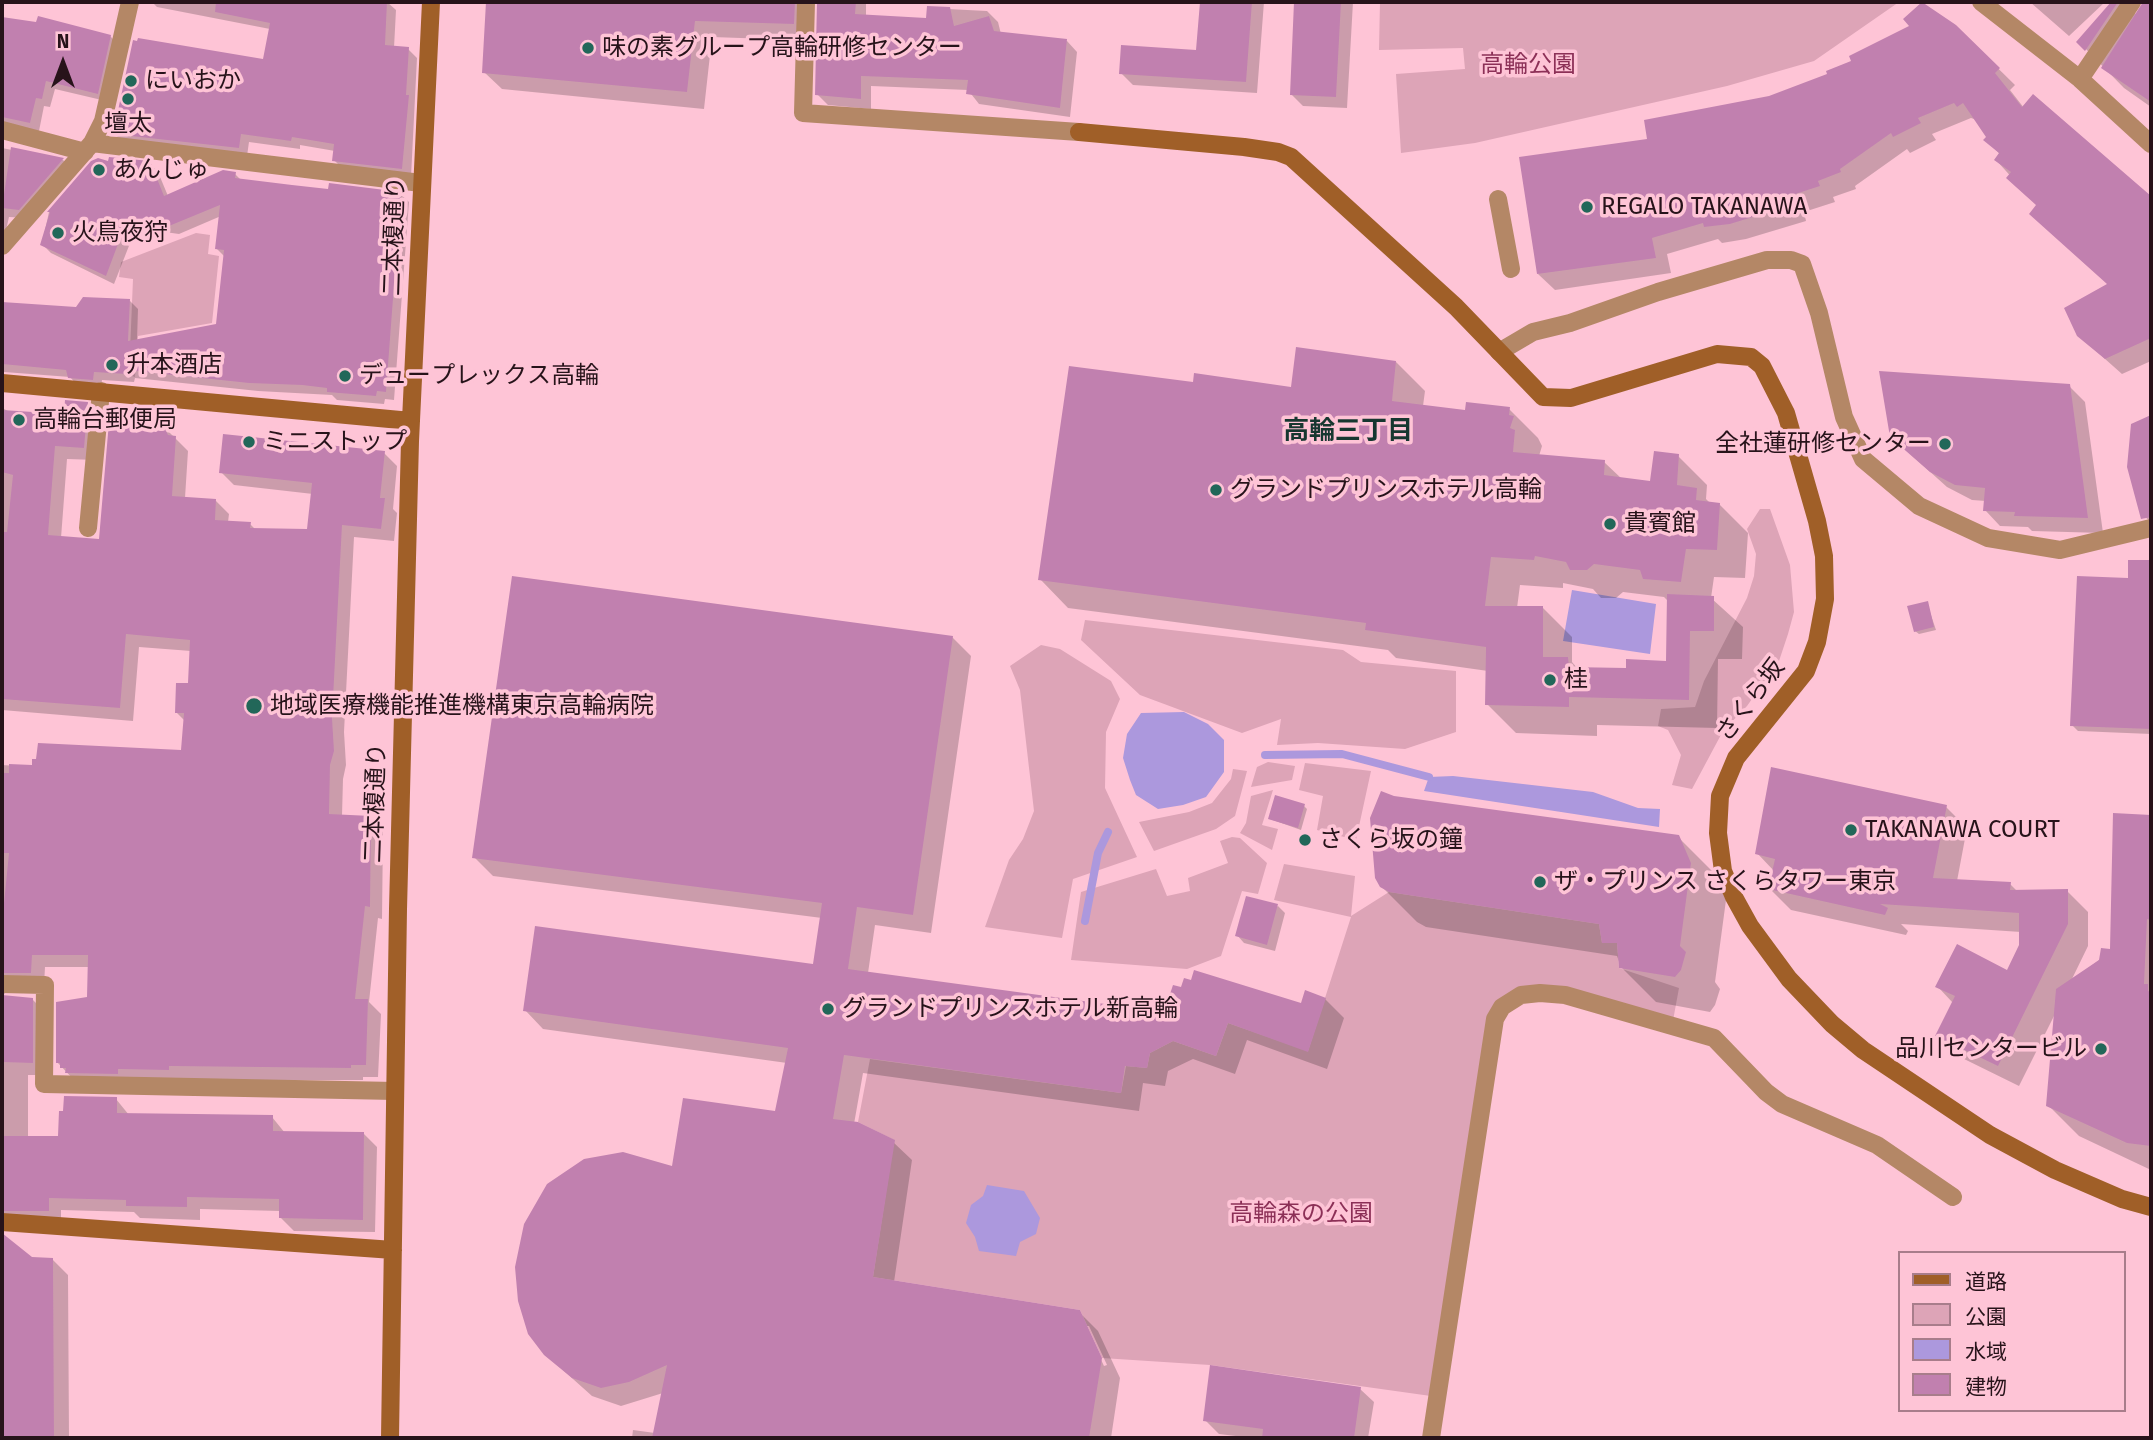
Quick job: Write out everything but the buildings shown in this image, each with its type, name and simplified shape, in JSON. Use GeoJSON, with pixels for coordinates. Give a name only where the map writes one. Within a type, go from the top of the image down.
{"type":"FeatureCollection","features":[{"type":"Feature","properties":{"kind":"street"},"geometry":{"type":"LineString","coordinates":[[2,246],[88,148],[103,121],[130,2]]}},
{"type":"Feature","properties":{"kind":"street","name":"二本榎通り"},"geometry":{"type":"LineString","coordinates":[[390,1438],[395,1091],[411,421],[431,2]]}},
{"type":"Feature","properties":{"kind":"street","name":"さくら坂"},"geometry":{"type":"LineString","coordinates":[[806,2],[803,113],[1079,132],[1255,149],[1291,157],[1456,307],[1543,397],[1571,398],[1717,354],[1751,357],[1762,366],[1786,413],[1817,521],[1824,556],[1825,599],[1817,642],[1805,671],[1736,758],[1720,796],[1718,833],[1723,871],[1734,897],[1750,926],[1789,979],[1863,1050],[1930,1098],[2055,1170],[2122,1199],[2151,1207]]}},
{"type":"Feature","properties":{"kind":"street"},"geometry":{"type":"LineString","coordinates":[[1981,2],[2080,79],[2151,144]]}},
{"type":"Feature","properties":{"kind":"street"},"geometry":{"type":"LineString","coordinates":[[2080,79],[2132,2]]}},
{"type":"Feature","properties":{"kind":"street"},"geometry":{"type":"LineString","coordinates":[[2,130],[88,148],[421,183]]}},
{"type":"Feature","properties":{"kind":"street"},"geometry":{"type":"LineString","coordinates":[[1498,199],[1511,270]]}},
{"type":"Feature","properties":{"kind":"street"},"geometry":{"type":"LineString","coordinates":[[1499,352],[1534,332],[1671,288],[1767,260],[1791,260],[1802,264],[1819,313],[1844,417],[1863,458],[1919,506],[1988,538],[2060,550],[2151,528]]}},
{"type":"Feature","properties":{"kind":"street"},"geometry":{"type":"LineString","coordinates":[[2,383],[411,421]]}},
{"type":"Feature","properties":{"kind":"street"},"geometry":{"type":"LineString","coordinates":[[88,528],[101,391]]}},
{"type":"Feature","properties":{"kind":"street"},"geometry":{"type":"LineString","coordinates":[[2,984],[45,985],[44,1084],[395,1091]]}},
{"type":"Feature","properties":{"kind":"street"},"geometry":{"type":"LineString","coordinates":[[1431,1438],[1495,1018],[1502,1007],[1521,995],[1565,995],[1714,1038],[1766,1092],[1782,1104],[1877,1146],[1952,1197]]}},
{"type":"Feature","properties":{"kind":"street"},"geometry":{"type":"LineString","coordinates":[[2,1222],[393,1250]]}},
{"type":"Feature","properties":{"kind":"green space","name":"高輪公園"},"geometry":{"type":"Polygon","coordinates":[[[1380,2],[1899,2],[1814,61],[1727,86],[1475,143],[1401,153],[1396,74],[1465,69],[1463,48],[1379,50],[1380,2]]]}},
{"type":"Feature","properties":{"kind":"green space"},"geometry":{"type":"Polygon","coordinates":[[[196,233],[210,235],[208,254],[219,256],[212,323],[138,336],[135,377],[129,375],[133,279],[119,277],[121,262],[196,233]]]}},
{"type":"Feature","properties":{"kind":"green space"},"geometry":{"type":"Polygon","coordinates":[[[1760,509],[1770,509],[1790,565],[1794,612],[1788,634],[1779,661],[1747,706],[1723,731],[1692,789],[1672,785],[1681,755],[1668,730],[1658,726],[1661,709],[1695,707],[1704,681],[1747,598],[1754,576],[1756,554],[1747,529],[1760,509]]]}},
{"type":"Feature","properties":{"kind":"green space"},"geometry":{"type":"Polygon","coordinates":[[[1085,620],[1343,650],[1361,662],[1456,671],[1456,732],[1405,749],[1318,743],[1277,745],[1281,719],[1242,733],[1140,695],[1081,640],[1085,620]]]}},
{"type":"Feature","properties":{"kind":"green space"},"geometry":{"type":"Polygon","coordinates":[[[1041,645],[1060,649],[1111,681],[1120,699],[1106,732],[1105,788],[1137,857],[1073,879],[1062,938],[985,927],[1009,860],[1023,839],[1034,811],[1020,690],[1010,666],[1041,645]]]}},
{"type":"Feature","properties":{"kind":"green space"},"geometry":{"type":"Polygon","coordinates":[[[1268,762],[1295,766],[1292,780],[1251,787],[1257,767],[1268,762]]]}},
{"type":"Feature","properties":{"kind":"green space"},"geometry":{"type":"Polygon","coordinates":[[[1305,763],[1371,771],[1356,840],[1317,830],[1323,796],[1299,790],[1305,763]]]}},
{"type":"Feature","properties":{"kind":"green space"},"geometry":{"type":"Polygon","coordinates":[[[1233,769],[1247,771],[1235,816],[1216,829],[1154,851],[1139,822],[1189,812],[1212,803],[1231,779],[1233,769]]]}},
{"type":"Feature","properties":{"kind":"green space"},"geometry":{"type":"Polygon","coordinates":[[[1273,790],[1262,825],[1278,829],[1272,850],[1240,833],[1246,823],[1251,796],[1273,790]]]}},
{"type":"Feature","properties":{"kind":"green space"},"geometry":{"type":"Polygon","coordinates":[[[1232,837],[1240,838],[1267,863],[1258,894],[1242,891],[1221,956],[1187,969],[1071,960],[1081,892],[1156,869],[1167,896],[1190,891],[1188,878],[1228,863],[1220,841],[1232,837]]]}},
{"type":"Feature","properties":{"kind":"green space","name":"高輪森の公園"},"geometry":{"type":"Polygon","coordinates":[[[1284,864],[1355,876],[1351,916],[1389,892],[1599,924],[1602,943],[1617,943],[1619,968],[1679,988],[1672,1026],[1565,995],[1502,1007],[1438,1397],[1210,1365],[1102,1358],[1080,1310],[873,1277],[894,1140],[858,1122],[870,1059],[1121,1093],[1126,1066],[1147,1068],[1150,1053],[1173,1041],[1216,1056],[1228,1023],[1308,1051],[1351,917],[1274,900],[1284,864]]]}},
{"type":"Feature","properties":{"kind":"water"},"geometry":{"type":"Polygon","coordinates":[[[1572,590],[1656,604],[1650,654],[1563,641],[1572,590]]]}},
{"type":"Feature","properties":{"kind":"water"},"geometry":{"type":"Polygon","coordinates":[[[1184,712],[1208,724],[1224,740],[1224,772],[1206,797],[1183,805],[1158,809],[1136,795],[1123,758],[1127,734],[1141,713],[1184,712]]]}},
{"type":"Feature","properties":{"kind":"water"},"geometry":{"type":"Polygon","coordinates":[[[1453,776],[1593,792],[1638,808],[1660,809],[1659,827],[1424,791],[1429,777],[1453,776]]]}},
{"type":"Feature","properties":{"kind":"water"},"geometry":{"type":"Polygon","coordinates":[[[987,1185],[1024,1191],[1040,1218],[1036,1234],[1020,1242],[1016,1256],[979,1251],[975,1237],[966,1223],[971,1205],[983,1196],[987,1185]]]}},
{"type":"Feature","properties":{"kind":"waterway"},"geometry":{"type":"LineString","coordinates":[[1265,755],[1342,754],[1429,777]]}},
{"type":"Feature","properties":{"kind":"waterway"},"geometry":{"type":"LineString","coordinates":[[1085,921],[1098,853],[1108,832]]}},
{"type":"Feature","properties":{"kind":"place","name":"味の素グループ高輪研修センター"},"geometry":{"type":"Point","coordinates":[588,48]}},
{"type":"Feature","properties":{"kind":"place","name":"にいおか"},"geometry":{"type":"Point","coordinates":[131,81]}},
{"type":"Feature","properties":{"kind":"place","name":"壇太"},"geometry":{"type":"Point","coordinates":[128,99]}},
{"type":"Feature","properties":{"kind":"place","name":"あんじゅ"},"geometry":{"type":"Point","coordinates":[99,170]}},
{"type":"Feature","properties":{"kind":"place","name":"REGALO TAKANAWA"},"geometry":{"type":"Point","coordinates":[1587,207]}},
{"type":"Feature","properties":{"kind":"place","name":"火鳥夜狩"},"geometry":{"type":"Point","coordinates":[58,233]}},
{"type":"Feature","properties":{"kind":"place","name":"升本酒店"},"geometry":{"type":"Point","coordinates":[112,365]}},
{"type":"Feature","properties":{"kind":"place","name":"デュープレックス高輪"},"geometry":{"type":"Point","coordinates":[345,376]}},
{"type":"Feature","properties":{"kind":"place","name":"高輪台郵便局"},"geometry":{"type":"Point","coordinates":[19,420]}},
{"type":"Feature","properties":{"kind":"place","name":"ミニストップ"},"geometry":{"type":"Point","coordinates":[249,442]}},
{"type":"Feature","properties":{"kind":"place","name":"全社蓮研修センター"},"geometry":{"type":"Point","coordinates":[1945,444]}},
{"type":"Feature","properties":{"kind":"place","name":"グランドプリンスホテル高輪"},"geometry":{"type":"Point","coordinates":[1216,490]}},
{"type":"Feature","properties":{"kind":"place","name":"貴賓館"},"geometry":{"type":"Point","coordinates":[1610,524]}},
{"type":"Feature","properties":{"kind":"place","name":"桂"},"geometry":{"type":"Point","coordinates":[1550,680]}},
{"type":"Feature","properties":{"kind":"place","name":"地域医療機能推進機構東京高輪病院"},"geometry":{"type":"Point","coordinates":[254,706]}},
{"type":"Feature","properties":{"kind":"place","name":"TAKANAWA COURT"},"geometry":{"type":"Point","coordinates":[1851,830]}},
{"type":"Feature","properties":{"kind":"place","name":"さくら坂の鐘"},"geometry":{"type":"Point","coordinates":[1305,840]}},
{"type":"Feature","properties":{"kind":"place","name":"ザ・プリンス さくらタワー東京"},"geometry":{"type":"Point","coordinates":[1540,882]}},
{"type":"Feature","properties":{"kind":"place","name":"グランドプリンスホテル新高輪"},"geometry":{"type":"Point","coordinates":[828,1009]}},
{"type":"Feature","properties":{"kind":"place","name":"品川センタービル"},"geometry":{"type":"Point","coordinates":[2101,1049]}},
{"type":"Feature","properties":{"kind":"district","name":"高輪三丁目"},"geometry":{"type":"Point","coordinates":[1348,432]}}]}
